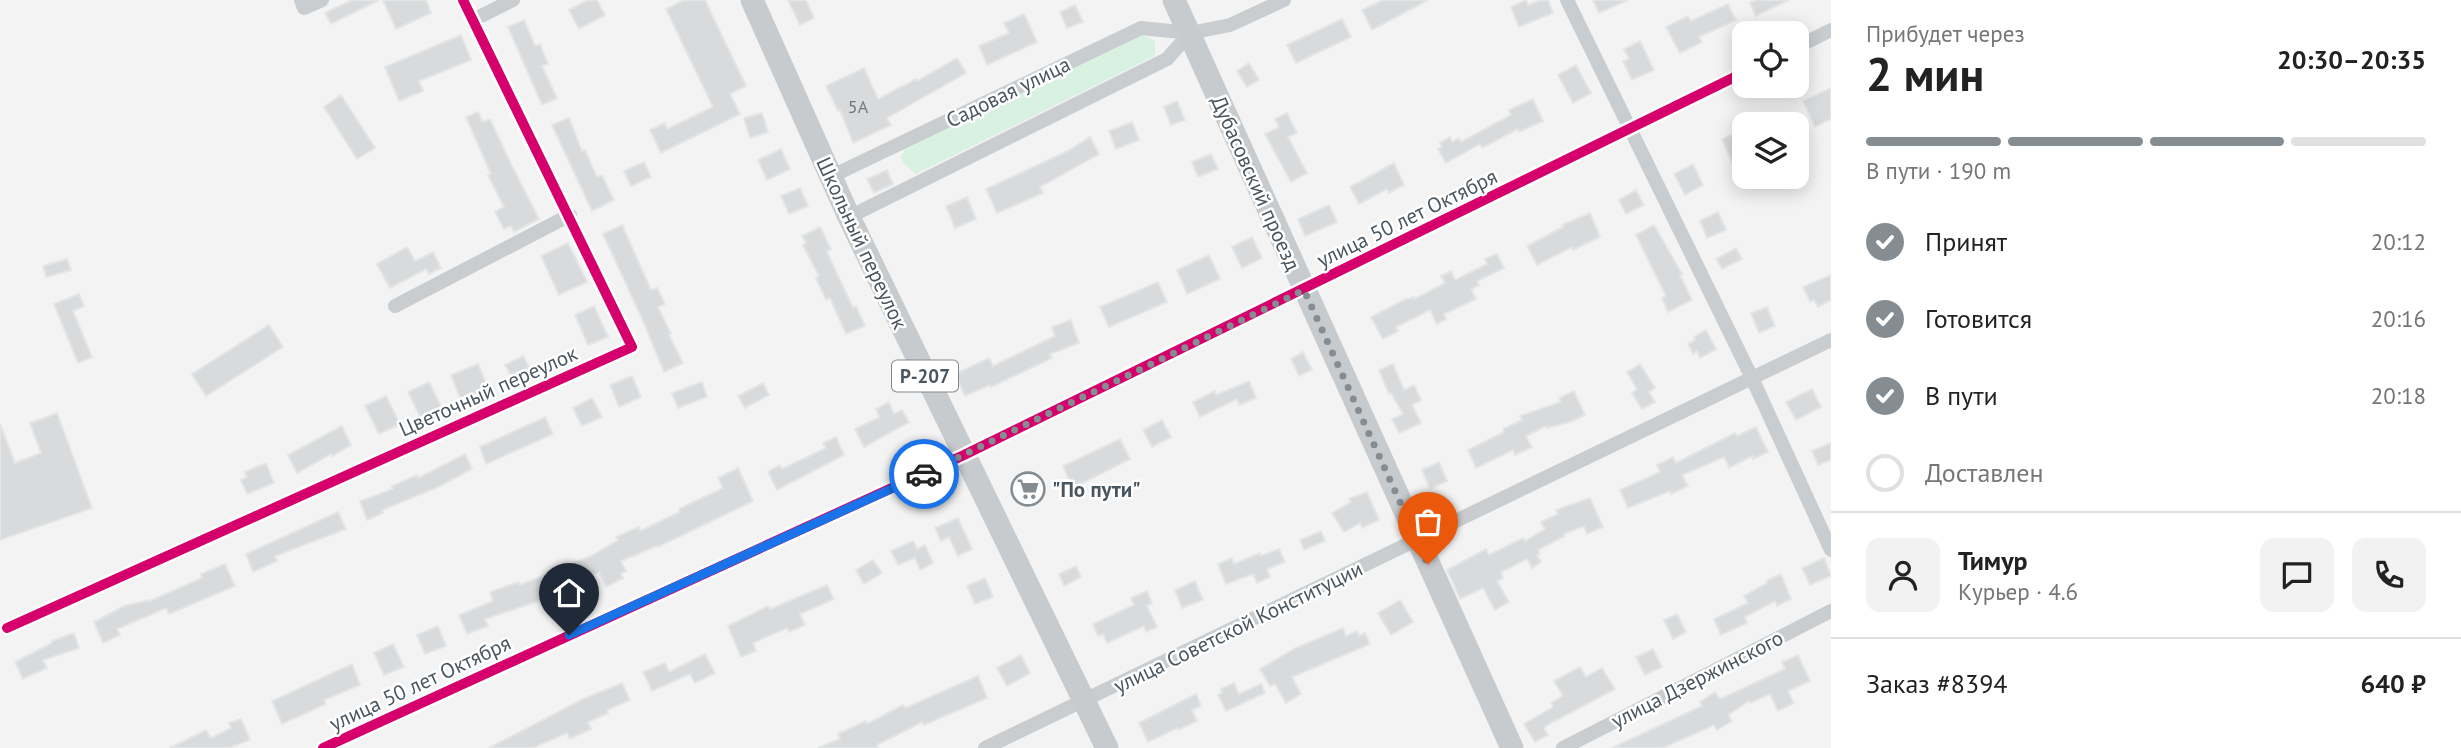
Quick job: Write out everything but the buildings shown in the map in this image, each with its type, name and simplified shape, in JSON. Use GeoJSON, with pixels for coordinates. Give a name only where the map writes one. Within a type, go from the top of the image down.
{"type":"FeatureCollection","features":[{"type":"Feature","properties":{"kind":"main road","name":"Школьный переулок"},"geometry":{"type":"LineString","coordinates":[[751,0],[849,217],[1107,748]]}},
{"type":"Feature","properties":{"kind":"main road","name":"Дубасовский проезд"},"geometry":{"type":"LineString","coordinates":[[1174,0],[1512,748]]}},
{"type":"Feature","properties":{"kind":"street"},"geometry":{"type":"LineString","coordinates":[[300,0],[304,8],[322,0]]}},
{"type":"Feature","properties":{"kind":"street","name":"Цветочный переулок"},"geometry":{"type":"LineString","coordinates":[[7,628],[632,347],[463,0]]}},
{"type":"Feature","properties":{"kind":"street"},"geometry":{"type":"LineString","coordinates":[[472,20],[513,0]]}},
{"type":"Feature","properties":{"kind":"street","name":"Садовая улица"},"geometry":{"type":"LineString","coordinates":[[831,177],[1140,28],[1190,33],[1230,26],[1284,0]]}},
{"type":"Feature","properties":{"kind":"street"},"geometry":{"type":"LineString","coordinates":[[1567,0],[1752,378],[1831,550]]}},
{"type":"Feature","properties":{"kind":"street"},"geometry":{"type":"LineString","coordinates":[[1809,41],[1831,30]]}},
{"type":"Feature","properties":{"kind":"street","name":"Садовая улица"},"geometry":{"type":"LineString","coordinates":[[849,217],[1167,59],[1190,33]]}},
{"type":"Feature","properties":{"kind":"street","name":"улица 50 лет Октября"},"geometry":{"type":"LineString","coordinates":[[323,748],[964,455],[1732,78]]}},
{"type":"Feature","properties":{"kind":"street"},"geometry":{"type":"LineString","coordinates":[[395,306],[570,215]]}},
{"type":"Feature","properties":{"kind":"street","name":"улица Советской Конституции"},"geometry":{"type":"LineString","coordinates":[[985,748],[1831,340]]}},
{"type":"Feature","properties":{"kind":"street","name":"улица Дзержинского"},"geometry":{"type":"LineString","coordinates":[[1563,748],[1831,611]]}},
{"type":"Feature","properties":{"kind":"green space"},"geometry":{"type":"Polygon","coordinates":[[[1140,34],[1155,41],[1155,56],[916,174],[903,163],[901,157],[905,149],[1140,34]]]}},
{"type":"Feature","properties":{"kind":"cycle path"},"geometry":{"type":"LineString","coordinates":[[7,628],[632,347],[463,0]]}},
{"type":"Feature","properties":{"kind":"cycle path"},"geometry":{"type":"LineString","coordinates":[[323,748],[964,455],[1732,78]]}},
{"type":"Feature","properties":{"kind":"way so far"},"geometry":{"type":"LineString","coordinates":[[924,474],[1304,290],[1428,564]]}},
{"type":"Feature","properties":{"kind":"place","name":"\"По пути\""},"geometry":{"type":"Point","coordinates":[1028,489]}},
{"type":"Feature","properties":{"kind":"route"},"geometry":{"type":"LineString","coordinates":[[569,635],[924,474]]}}]}
